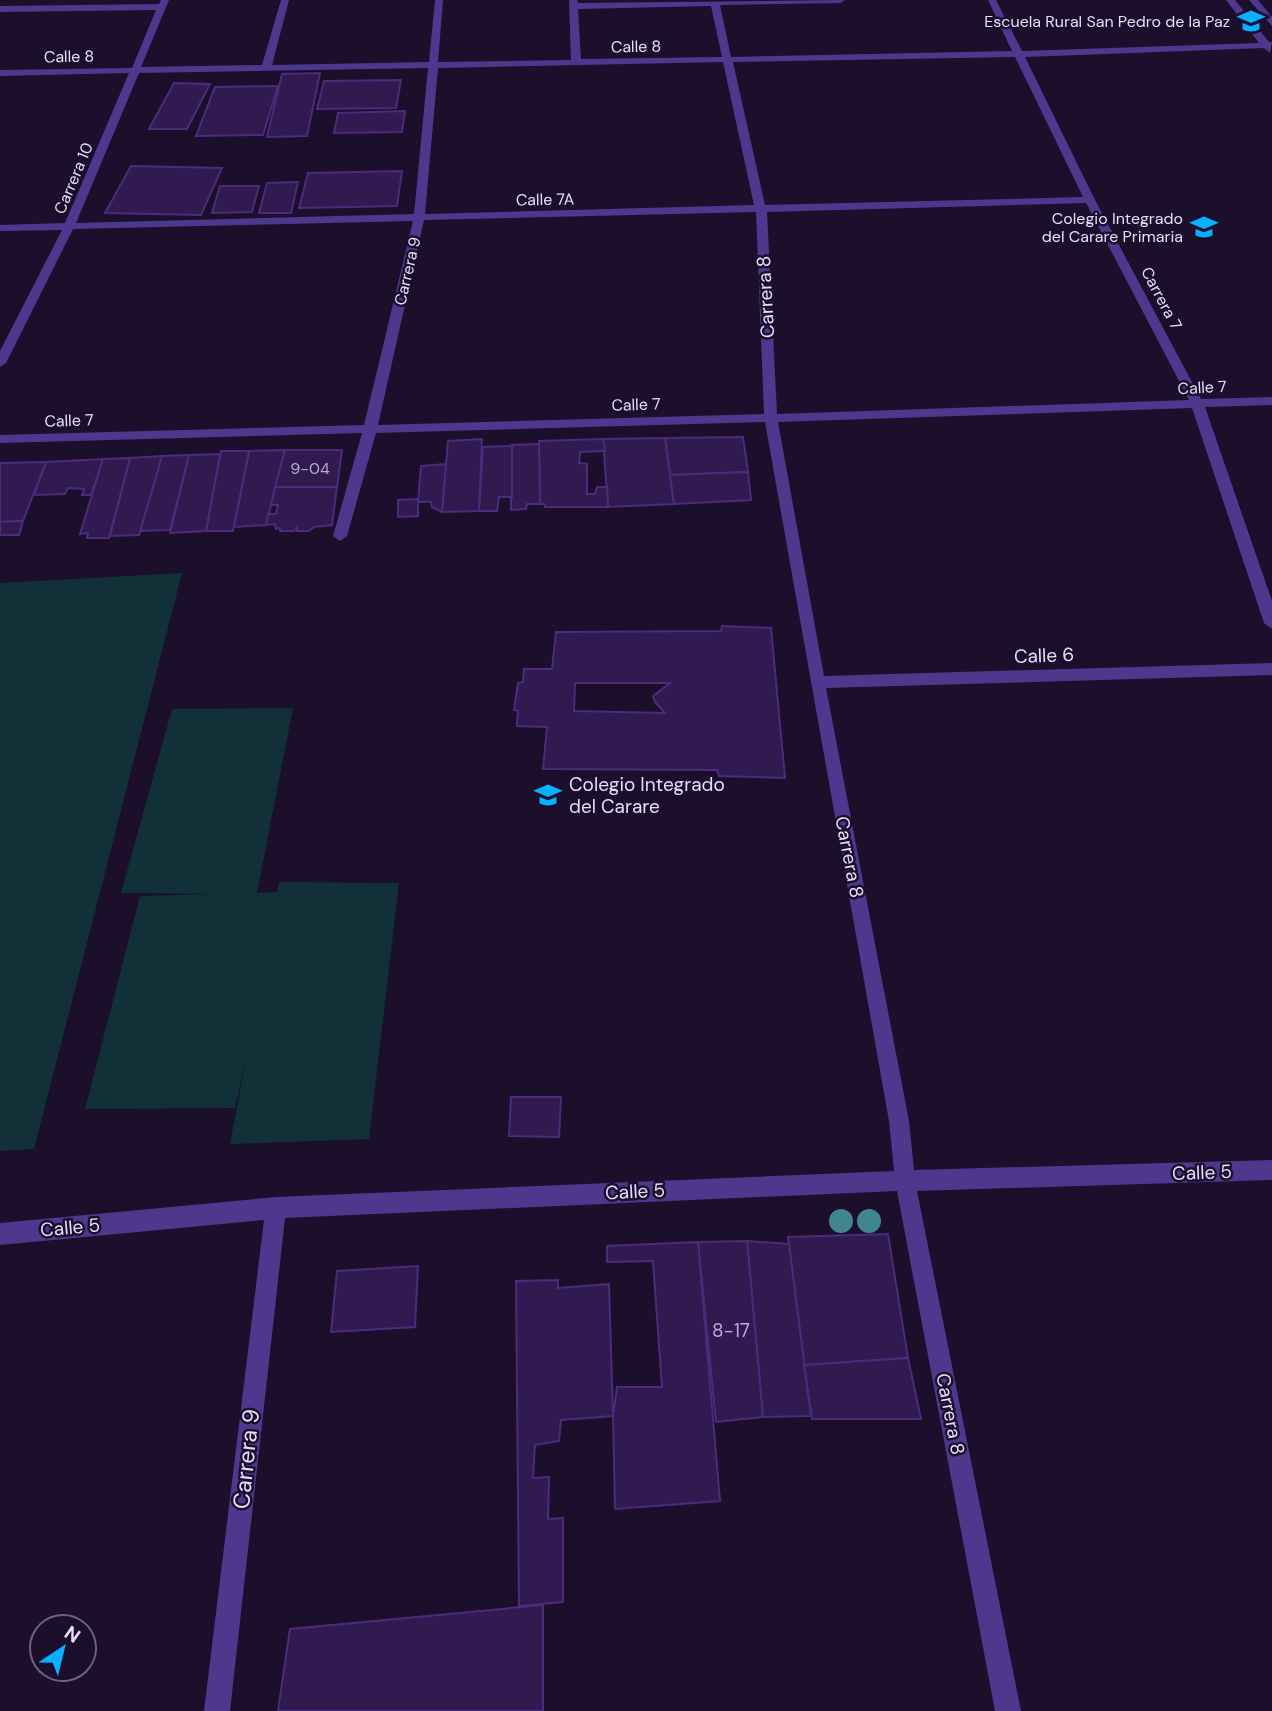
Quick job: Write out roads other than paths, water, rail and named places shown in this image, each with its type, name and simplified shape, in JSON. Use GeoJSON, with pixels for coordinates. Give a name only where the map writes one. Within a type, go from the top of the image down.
{"type":"FeatureCollection","features":[{"type":"Feature","properties":{"kind":"street"},"geometry":{"type":"LineString","coordinates":[[266,69],[285,0]]}},
{"type":"Feature","properties":{"kind":"street","name":"Carrera 9"},"geometry":{"type":"LineString","coordinates":[[340,536],[370,429],[419,218],[439,0]]}},
{"type":"Feature","properties":{"kind":"street"},"geometry":{"type":"LineString","coordinates":[[576,63],[574,3],[841,0]]}},
{"type":"Feature","properties":{"kind":"street","name":"Carrera 7"},"geometry":{"type":"LineString","coordinates":[[992,0],[1021,54],[1090,200],[1198,405],[1272,623]]}},
{"type":"Feature","properties":{"kind":"street"},"geometry":{"type":"LineString","coordinates":[[1230,0],[1270,47]]}},
{"type":"Feature","properties":{"kind":"street"},"geometry":{"type":"LineString","coordinates":[[1253,0],[1272,23]]}},
{"type":"Feature","properties":{"kind":"street","name":"Carrera 8"},"geometry":{"type":"LineString","coordinates":[[714,1],[761,210],[771,418],[817,682],[900,1121],[905,1181],[1008,1711]]}},
{"type":"Feature","properties":{"kind":"street"},"geometry":{"type":"LineString","coordinates":[[0,9],[163,3]]}},
{"type":"Feature","properties":{"kind":"street","name":"Carrera 10"},"geometry":{"type":"LineString","coordinates":[[0,363],[69,227],[163,3]]}},
{"type":"Feature","properties":{"kind":"street","name":"Calle 8"},"geometry":{"type":"LineString","coordinates":[[0,73],[1270,47]]}},
{"type":"Feature","properties":{"kind":"street","name":"Calle 7A"},"geometry":{"type":"LineString","coordinates":[[0,228],[1090,200]]}},
{"type":"Feature","properties":{"kind":"street","name":"Calle 7"},"geometry":{"type":"LineString","coordinates":[[0,439],[1272,401]]}},
{"type":"Feature","properties":{"kind":"street","name":"Calle 6"},"geometry":{"type":"LineString","coordinates":[[817,682],[1272,669]]}},
{"type":"Feature","properties":{"kind":"street","name":"Calle 5"},"geometry":{"type":"LineString","coordinates":[[0,1234],[276,1208],[905,1181],[1272,1170]]}},
{"type":"Feature","properties":{"kind":"street","name":"Carrera 9"},"geometry":{"type":"LineString","coordinates":[[217,1711],[276,1208]]}},
{"type":"Feature","properties":{"kind":"place","name":"Escuela Rural San Pedro de la Paz"},"geometry":{"type":"Point","coordinates":[1251,21]}},
{"type":"Feature","properties":{"kind":"place","name":"Colegio Integrado del Carare Primaria"},"geometry":{"type":"Point","coordinates":[1204,227]}},
{"type":"Feature","properties":{"kind":"place","name":"Colegio Integrado del Carare"},"geometry":{"type":"Point","coordinates":[548,795]}}]}
